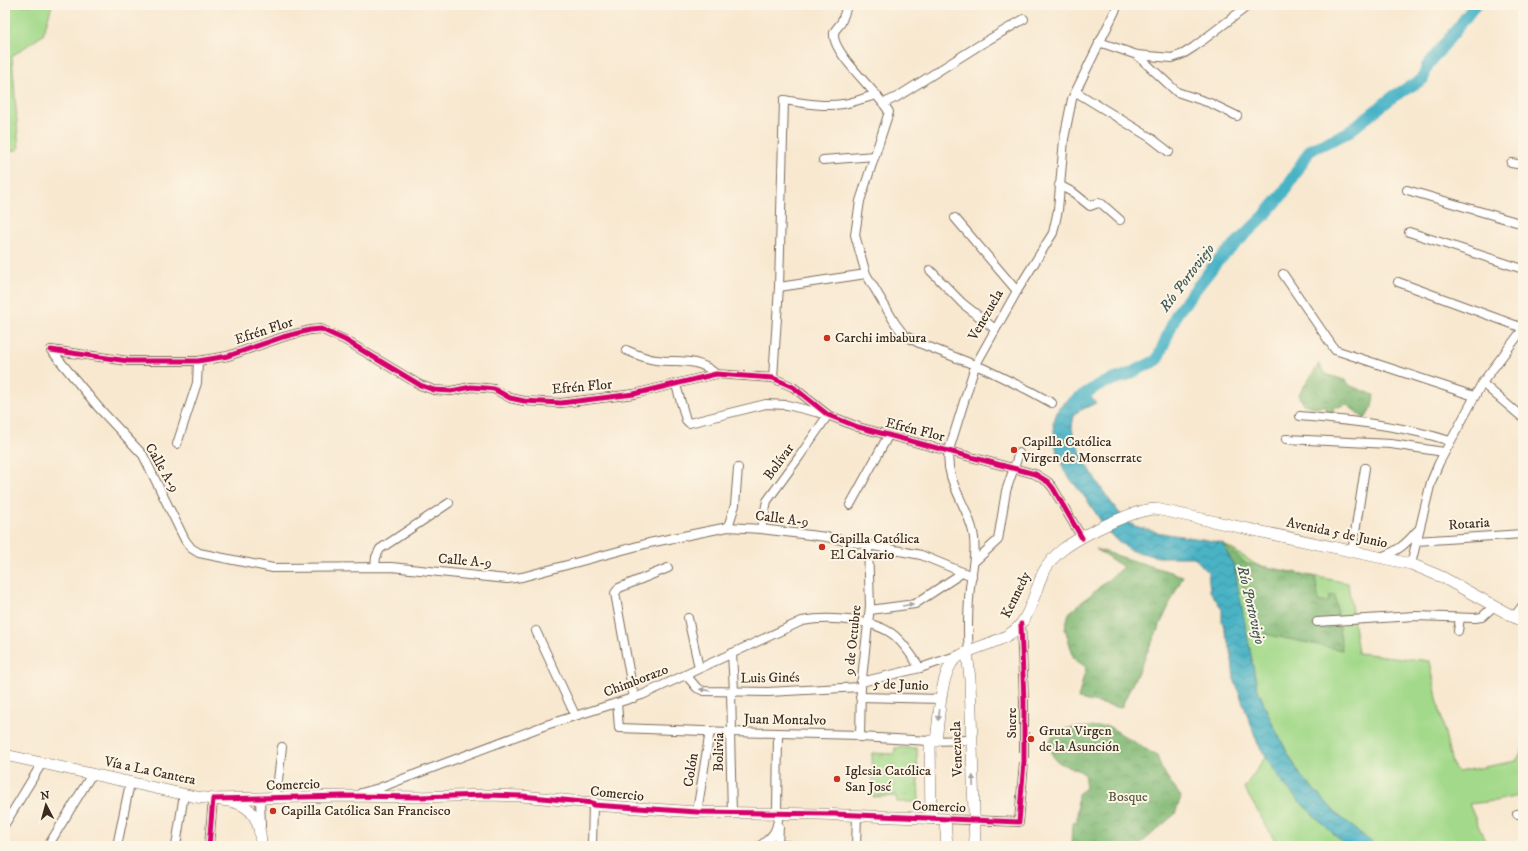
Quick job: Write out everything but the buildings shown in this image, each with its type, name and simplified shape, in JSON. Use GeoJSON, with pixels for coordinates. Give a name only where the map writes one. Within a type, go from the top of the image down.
{"type":"FeatureCollection","features":[{"type":"Feature","properties":{"kind":"street"},"geometry":{"type":"LineString","coordinates":[[848,5],[840,24],[834,31],[834,38],[846,60],[884,103],[889,112],[860,201],[855,235],[866,274],[895,323],[904,335],[919,343],[1030,390],[1052,403]]}},
{"type":"Feature","properties":{"kind":"street","name":"Venezuela"},"geometry":{"type":"LineString","coordinates":[[975,846],[970,679],[966,653],[974,562],[973,532],[949,471],[949,450],[975,366],[1017,291],[1053,233],[1058,210],[1064,139],[1072,99],[1118,5]]}},
{"type":"Feature","properties":{"kind":"street"},"geometry":{"type":"LineString","coordinates":[[1099,42],[1137,55],[1172,58],[1183,54],[1249,5]]}},
{"type":"Feature","properties":{"kind":"street"},"geometry":{"type":"LineString","coordinates":[[884,103],[897,97],[1024,19]]}},
{"type":"Feature","properties":{"kind":"street"},"geometry":{"type":"LineString","coordinates":[[1137,55],[1177,92],[1210,103],[1237,116]]}},
{"type":"Feature","properties":{"kind":"street"},"geometry":{"type":"LineString","coordinates":[[1076,92],[1151,138],[1169,152]]}},
{"type":"Feature","properties":{"kind":"street"},"geometry":{"type":"LineString","coordinates":[[773,378],[779,286],[784,100],[816,105],[843,104],[860,98],[877,95]]}},
{"type":"Feature","properties":{"kind":"street"},"geometry":{"type":"LineString","coordinates":[[823,160],[875,156]]}},
{"type":"Feature","properties":{"kind":"street"},"geometry":{"type":"LineString","coordinates":[[1511,163],[1523,165]]}},
{"type":"Feature","properties":{"kind":"street"},"geometry":{"type":"LineString","coordinates":[[1059,185],[1074,193],[1090,206],[1098,203],[1102,204],[1120,220]]}},
{"type":"Feature","properties":{"kind":"street"},"geometry":{"type":"LineString","coordinates":[[1407,190],[1523,224]]}},
{"type":"Feature","properties":{"kind":"street"},"geometry":{"type":"LineString","coordinates":[[955,218],[1017,291]]}},
{"type":"Feature","properties":{"kind":"street"},"geometry":{"type":"LineString","coordinates":[[1408,232],[1523,269]]}},
{"type":"Feature","properties":{"kind":"street"},"geometry":{"type":"LineString","coordinates":[[930,270],[962,303],[995,330]]}},
{"type":"Feature","properties":{"kind":"street"},"geometry":{"type":"LineString","coordinates":[[779,286],[866,274]]}},
{"type":"Feature","properties":{"kind":"street"},"geometry":{"type":"LineString","coordinates":[[1283,274],[1335,350],[1474,396]]}},
{"type":"Feature","properties":{"kind":"street"},"geometry":{"type":"LineString","coordinates":[[1398,282],[1523,328],[1482,383],[1444,452],[1431,482],[1411,564]]}},
{"type":"Feature","properties":{"kind":"street","name":"Efrén Flor"},"geometry":{"type":"LineString","coordinates":[[51,350],[128,361],[198,361],[228,356],[303,332],[321,329],[345,340],[420,384],[434,390],[451,391],[471,387],[485,388],[494,389],[510,398],[524,401],[561,403],[634,394],[676,385],[716,374],[773,378],[793,387],[828,415],[858,427],[1035,474],[1048,482],[1053,488],[1084,536]]}},
{"type":"Feature","properties":{"kind":"street","name":"Calle A-9"},"geometry":{"type":"LineString","coordinates":[[51,350],[98,407],[143,455],[185,540],[191,548],[199,553],[273,568],[376,567],[515,578],[649,543],[728,527],[761,529],[826,537],[921,556],[949,567],[959,575],[972,576]]}},
{"type":"Feature","properties":{"kind":"street"},"geometry":{"type":"LineString","coordinates":[[626,350],[656,360],[683,361],[700,364],[708,367],[716,374]]}},
{"type":"Feature","properties":{"kind":"street"},"geometry":{"type":"LineString","coordinates":[[177,444],[197,383],[198,361]]}},
{"type":"Feature","properties":{"kind":"street"},"geometry":{"type":"LineString","coordinates":[[1482,383],[1523,418]]}},
{"type":"Feature","properties":{"kind":"street"},"geometry":{"type":"LineString","coordinates":[[676,385],[686,420],[689,423],[766,404],[787,405],[828,415]]}},
{"type":"Feature","properties":{"kind":"street","name":"Bolívar"},"geometry":{"type":"LineString","coordinates":[[761,529],[767,501],[828,415]]}},
{"type":"Feature","properties":{"kind":"street"},"geometry":{"type":"LineString","coordinates":[[1300,416],[1396,427],[1450,441]]}},
{"type":"Feature","properties":{"kind":"street"},"geometry":{"type":"LineString","coordinates":[[850,505],[888,436]]}},
{"type":"Feature","properties":{"kind":"street"},"geometry":{"type":"LineString","coordinates":[[1286,439],[1391,444],[1444,452]]}},
{"type":"Feature","properties":{"kind":"street"},"geometry":{"type":"LineString","coordinates":[[974,562],[998,540],[1006,491],[1019,452]]}},
{"type":"Feature","properties":{"kind":"street"},"geometry":{"type":"LineString","coordinates":[[728,527],[735,505],[738,468]]}},
{"type":"Feature","properties":{"kind":"street"},"geometry":{"type":"LineString","coordinates":[[1352,552],[1365,468]]}},
{"type":"Feature","properties":{"kind":"street"},"geometry":{"type":"LineString","coordinates":[[376,567],[376,556],[380,549],[449,503]]}},
{"type":"Feature","properties":{"kind":"street","name":"Avenida 5 de Junio"},"geometry":{"type":"LineString","coordinates":[[1084,536],[1133,513],[1147,509],[1156,509],[1411,564],[1442,577],[1518,620]]}},
{"type":"Feature","properties":{"kind":"street"},"geometry":{"type":"LineString","coordinates":[[1379,557],[1396,551],[1405,545],[1419,528]]}},
{"type":"Feature","properties":{"kind":"street","name":"Rotaria"},"geometry":{"type":"LineString","coordinates":[[1416,541],[1523,534]]}},
{"type":"Feature","properties":{"kind":"street","name":"Kennedy"},"geometry":{"type":"LineString","coordinates":[[966,653],[1005,637],[1015,631],[1021,624],[1043,573],[1051,560],[1061,550],[1084,536]]}},
{"type":"Feature","properties":{"kind":"street","name":"9 de Octubre"},"geometry":{"type":"LineString","coordinates":[[860,736],[860,697],[870,608],[868,546]]}},
{"type":"Feature","properties":{"kind":"street"},"geometry":{"type":"LineString","coordinates":[[634,698],[615,594],[619,588],[668,568]]}},
{"type":"Feature","properties":{"kind":"street"},"geometry":{"type":"LineString","coordinates":[[852,620],[864,615],[870,608],[915,604],[959,575]]}},
{"type":"Feature","properties":{"kind":"street"},"geometry":{"type":"LineString","coordinates":[[1518,620],[1523,605]]}},
{"type":"Feature","properties":{"kind":"street"},"geometry":{"type":"LineString","coordinates":[[1317,622],[1414,616],[1460,618],[1482,617],[1494,606]]}},
{"type":"Feature","properties":{"kind":"street"},"geometry":{"type":"LineString","coordinates":[[688,618],[699,668]]}},
{"type":"Feature","properties":{"kind":"street"},"geometry":{"type":"LineString","coordinates":[[1458,631],[1460,618]]}},
{"type":"Feature","properties":{"kind":"street","name":"Chimborazo"},"geometry":{"type":"LineString","coordinates":[[344,796],[370,791],[546,725],[634,698],[802,621],[852,620],[882,628],[895,636],[906,648],[920,668]]}},
{"type":"Feature","properties":{"kind":"street","name":"Sucre"},"geometry":{"type":"LineString","coordinates":[[1019,822],[1024,762],[1024,701],[1021,624]]}},
{"type":"Feature","properties":{"kind":"street"},"geometry":{"type":"LineString","coordinates":[[536,631],[575,715]]}},
{"type":"Feature","properties":{"kind":"street","name":"Bolivia"},"geometry":{"type":"LineString","coordinates":[[732,653],[732,813]]}},
{"type":"Feature","properties":{"kind":"street"},"geometry":{"type":"LineString","coordinates":[[931,819],[933,741],[941,699],[948,669],[953,661],[966,653]]}},
{"type":"Feature","properties":{"kind":"street","name":"Luis Ginés"},"geometry":{"type":"LineString","coordinates":[[686,675],[701,691],[768,692],[861,685],[966,653]]}},
{"type":"Feature","properties":{"kind":"street","name":"5 de Junio"},"geometry":{"type":"LineString","coordinates":[[860,697],[941,699]]}},
{"type":"Feature","properties":{"kind":"street","name":"Juan Montalvo"},"geometry":{"type":"LineString","coordinates":[[617,703],[619,728],[860,736],[933,741],[972,740]]}},
{"type":"Feature","properties":{"kind":"street","name":"Colón"},"geometry":{"type":"LineString","coordinates":[[697,812],[710,731]]}},
{"type":"Feature","properties":{"kind":"street"},"geometry":{"type":"LineString","coordinates":[[778,733],[778,844]]}},
{"type":"Feature","properties":{"kind":"street"},"geometry":{"type":"LineString","coordinates":[[274,798],[282,747]]}},
{"type":"Feature","properties":{"kind":"street","name":"Vía a La Cantera"},"geometry":{"type":"LineString","coordinates":[[5,755],[130,783],[234,802],[245,806],[250,810],[256,819],[261,833],[261,846]]}},
{"type":"Feature","properties":{"kind":"street"},"geometry":{"type":"LineString","coordinates":[[5,824],[42,763]]}},
{"type":"Feature","properties":{"kind":"street"},"geometry":{"type":"LineString","coordinates":[[48,846],[92,774]]}},
{"type":"Feature","properties":{"kind":"street"},"geometry":{"type":"LineString","coordinates":[[397,797],[394,788],[398,780]]}},
{"type":"Feature","properties":{"kind":"street"},"geometry":{"type":"LineString","coordinates":[[117,846],[130,783]]}},
{"type":"Feature","properties":{"kind":"street"},"geometry":{"type":"LineString","coordinates":[[176,846],[184,794]]}},
{"type":"Feature","properties":{"kind":"street","name":"Comercio"},"geometry":{"type":"LineString","coordinates":[[213,799],[344,796],[522,796],[593,804],[697,812],[857,815],[1019,822]]}},
{"type":"Feature","properties":{"kind":"street"},"geometry":{"type":"LineString","coordinates":[[260,798],[261,833]]}},
{"type":"Feature","properties":{"kind":"street"},"geometry":{"type":"LineString","coordinates":[[209,846],[213,799]]}},
{"type":"Feature","properties":{"kind":"street"},"geometry":{"type":"LineString","coordinates":[[592,846],[593,804]]}},
{"type":"Feature","properties":{"kind":"street"},"geometry":{"type":"LineString","coordinates":[[761,846],[776,832],[778,825],[778,813]]}},
{"type":"Feature","properties":{"kind":"street"},"geometry":{"type":"LineString","coordinates":[[856,846],[857,815]]}},
{"type":"Feature","properties":{"kind":"street"},"geometry":{"type":"LineString","coordinates":[[945,819],[947,846]]}},
{"type":"Feature","properties":{"kind":"street"},"geometry":{"type":"LineString","coordinates":[[761,846],[769,844],[793,846]]}},
{"type":"Feature","properties":{"kind":"green space"},"geometry":{"type":"Polygon","coordinates":[[[5,5],[52,5],[43,35],[12,56],[19,149],[5,153],[5,5]]]}},
{"type":"Feature","properties":{"kind":"green space"},"geometry":{"type":"Polygon","coordinates":[[[1319,364],[1325,374],[1345,380],[1351,386],[1374,395],[1372,407],[1365,419],[1346,404],[1338,407],[1334,406],[1333,414],[1326,412],[1324,405],[1317,408],[1303,404],[1299,394],[1319,364]]]}},
{"type":"Feature","properties":{"kind":"green space"},"geometry":{"type":"Polygon","coordinates":[[[1222,543],[1257,565],[1348,583],[1358,653],[1430,661],[1452,764],[1458,772],[1516,761],[1523,749],[1523,795],[1495,801],[1469,804],[1487,846],[1376,846],[1337,814],[1301,776],[1271,721],[1257,687],[1234,566],[1222,543]]]}},
{"type":"Feature","properties":{"kind":"green space"},"geometry":{"type":"Polygon","coordinates":[[[1222,543],[1245,563],[1315,577],[1319,602],[1328,602],[1330,596],[1335,595],[1342,650],[1264,634],[1234,566],[1222,543]]]}},
{"type":"Feature","properties":{"kind":"green space"},"geometry":{"type":"Polygon","coordinates":[[[1096,549],[1183,576],[1121,708],[1078,699],[1086,667],[1074,659],[1065,628],[1069,613],[1123,567],[1096,549]]]}},
{"type":"Feature","properties":{"kind":"green space","name":"Bosque"},"geometry":{"type":"Polygon","coordinates":[[[1108,726],[1157,756],[1162,770],[1181,797],[1175,814],[1138,846],[1071,846],[1072,823],[1077,821],[1078,794],[1086,788],[1084,774],[1057,761],[1051,752],[1050,741],[1055,731],[1071,728],[1108,726]]]}},
{"type":"Feature","properties":{"kind":"green space"},"geometry":{"type":"Polygon","coordinates":[[[895,748],[917,748],[919,802],[897,802],[896,796],[873,797],[872,753],[894,754],[895,748]]]}},
{"type":"Feature","properties":{"kind":"green space"},"geometry":{"type":"Polygon","coordinates":[[[1266,756],[1281,781],[1301,803],[1346,846],[1317,846],[1308,838],[1287,846],[1278,846],[1244,788],[1266,756]]]}},
{"type":"Feature","properties":{"kind":"water"},"geometry":{"type":"Polygon","coordinates":[[[1084,388],[1096,403],[1075,413],[1072,428],[1080,451],[1108,498],[1127,521],[1135,526],[1156,532],[1222,543],[1234,566],[1257,687],[1271,721],[1301,776],[1337,814],[1376,846],[1346,846],[1301,803],[1281,781],[1258,744],[1234,679],[1231,651],[1222,621],[1222,609],[1210,591],[1208,572],[1194,557],[1158,557],[1129,550],[1109,533],[1087,500],[1064,471],[1056,448],[1053,424],[1058,409],[1073,395],[1084,388]]]}},
{"type":"Feature","properties":{"kind":"waterway","name":"Río Portoviejo"},"geometry":{"type":"LineString","coordinates":[[1075,401],[1098,385],[1127,375],[1157,360],[1177,313],[1216,263],[1265,215],[1282,195],[1310,150],[1347,133],[1394,96],[1423,79],[1427,66],[1475,5]]}},
{"type":"Feature","properties":{"kind":"cycle path"},"geometry":{"type":"LineString","coordinates":[[51,350],[128,361],[198,361],[228,356],[283,337],[310,330],[321,329],[345,340],[420,385],[434,390],[451,391],[471,387],[485,388],[494,389],[510,398],[524,401],[561,403],[634,394],[716,374],[773,378],[793,387],[828,415],[858,427],[1035,474],[1048,482],[1053,488],[1082,538]]}},
{"type":"Feature","properties":{"kind":"cycle path"},"geometry":{"type":"LineString","coordinates":[[209,846],[213,799],[344,796],[522,796],[593,803],[593,805],[697,812],[834,814],[1019,822],[1024,762],[1024,701],[1021,624]]}},
{"type":"Feature","properties":{"kind":"place","name":"Carchi imbabura"},"geometry":{"type":"Point","coordinates":[827,338]}},
{"type":"Feature","properties":{"kind":"place","name":"Capilla Católica Virgen de Monserrate"},"geometry":{"type":"Point","coordinates":[1014,450]}},
{"type":"Feature","properties":{"kind":"place","name":"Capilla Católica El Calvario"},"geometry":{"type":"Point","coordinates":[822,547]}},
{"type":"Feature","properties":{"kind":"place","name":"Gruta Virgen de la Asunción"},"geometry":{"type":"Point","coordinates":[1031,739]}},
{"type":"Feature","properties":{"kind":"place","name":"Iglesia Católica San José"},"geometry":{"type":"Point","coordinates":[837,779]}},
{"type":"Feature","properties":{"kind":"place","name":"Capilla Católica San Francisco"},"geometry":{"type":"Point","coordinates":[273,811]}}]}
